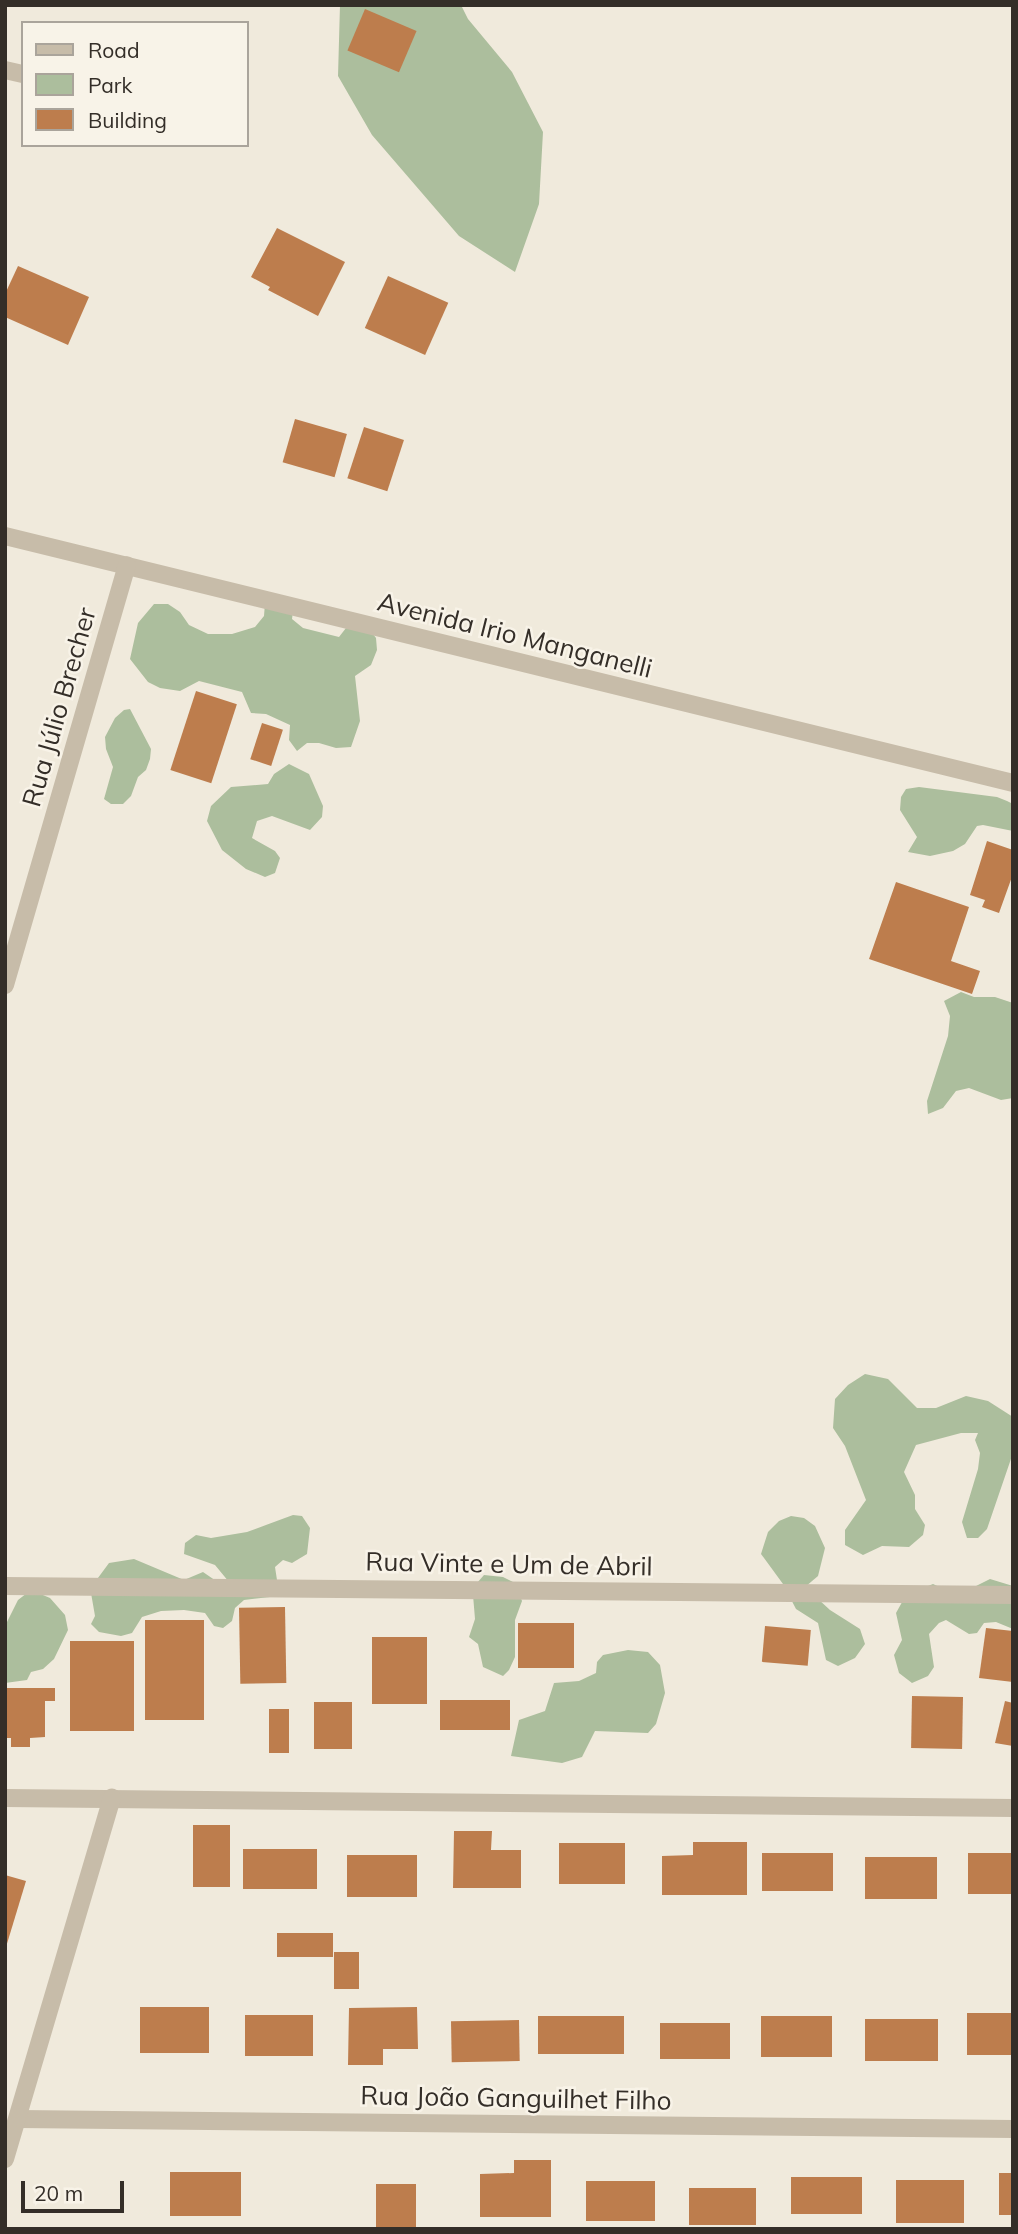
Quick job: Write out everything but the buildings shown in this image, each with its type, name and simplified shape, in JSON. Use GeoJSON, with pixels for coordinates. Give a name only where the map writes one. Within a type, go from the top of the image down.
{"type":"FeatureCollection","features":[{"type":"Feature","properties":{"kind":"street","name":"Avenida Irio Manganelli"},"geometry":{"type":"LineString","coordinates":[[5,536],[1013,783]]}},
{"type":"Feature","properties":{"kind":"street","name":"Rua Júlio Brecher"},"geometry":{"type":"LineString","coordinates":[[5,985],[127,565]]}},
{"type":"Feature","properties":{"kind":"street","name":"Rua Vinte e Um de Abril"},"geometry":{"type":"LineString","coordinates":[[5,1586],[1013,1595]]}},
{"type":"Feature","properties":{"kind":"street"},"geometry":{"type":"LineString","coordinates":[[5,1798],[1013,1808]]}},
{"type":"Feature","properties":{"kind":"street"},"geometry":{"type":"LineString","coordinates":[[5,2159],[112,1798]]}},
{"type":"Feature","properties":{"kind":"street","name":"Rua João Ganguilhet Filho"},"geometry":{"type":"LineString","coordinates":[[19,2119],[1013,2129]]}},
{"type":"Feature","properties":{"kind":"green space"},"geometry":{"type":"Polygon","coordinates":[[[340,5],[461,5],[468,19],[512,72],[543,132],[539,204],[515,272],[459,236],[372,135],[338,76],[340,5]]]}},
{"type":"Feature","properties":{"kind":"green space"},"geometry":{"type":"Polygon","coordinates":[[[265,603],[293,611],[292,619],[303,628],[339,637],[346,628],[370,630],[376,638],[377,650],[371,665],[355,676],[360,721],[351,747],[336,748],[307,743],[297,751],[289,740],[290,725],[266,714],[251,713],[242,692],[199,681],[180,691],[160,688],[148,682],[130,659],[138,623],[154,604],[168,604],[180,612],[189,625],[208,634],[232,634],[255,627],[264,616],[265,603]]]}},
{"type":"Feature","properties":{"kind":"green space"},"geometry":{"type":"Polygon","coordinates":[[[130,709],[151,749],[150,759],[146,770],[138,777],[131,796],[123,804],[111,804],[104,799],[113,767],[106,749],[105,737],[115,718],[124,710],[130,709]]]}},
{"type":"Feature","properties":{"kind":"green space"},"geometry":{"type":"Polygon","coordinates":[[[289,764],[309,774],[323,806],[322,817],[310,830],[272,816],[257,821],[252,838],[275,851],[280,858],[275,873],[265,877],[246,869],[222,850],[207,821],[211,806],[231,787],[268,784],[274,774],[289,764]]]}},
{"type":"Feature","properties":{"kind":"green space"},"geometry":{"type":"Polygon","coordinates":[[[919,787],[997,797],[1007,801],[1013,804],[1013,831],[977,826],[965,844],[953,851],[930,856],[908,852],[917,837],[900,810],[901,797],[906,789],[919,787]]]}},
{"type":"Feature","properties":{"kind":"green space"},"geometry":{"type":"Polygon","coordinates":[[[961,992],[974,997],[995,997],[1013,1003],[1013,1098],[1001,1100],[969,1088],[956,1091],[943,1108],[928,1114],[927,1101],[948,1036],[950,1016],[944,1001],[961,992]]]}},
{"type":"Feature","properties":{"kind":"green space"},"geometry":{"type":"Polygon","coordinates":[[[865,1374],[888,1379],[917,1408],[936,1408],[966,1396],[988,1401],[1013,1417],[1013,1453],[987,1529],[978,1538],[967,1538],[962,1522],[978,1469],[980,1453],[975,1440],[978,1433],[961,1433],[916,1445],[904,1472],[915,1495],[915,1509],[925,1525],[923,1535],[909,1547],[882,1546],[863,1555],[845,1545],[845,1530],[866,1500],[845,1446],[833,1428],[835,1399],[848,1385],[865,1374]]]}},
{"type":"Feature","properties":{"kind":"green space"},"geometry":{"type":"Polygon","coordinates":[[[293,1515],[302,1516],[310,1528],[307,1554],[292,1563],[283,1560],[275,1567],[277,1580],[270,1597],[244,1600],[235,1608],[232,1621],[223,1628],[214,1626],[205,1613],[184,1610],[161,1611],[142,1617],[132,1633],[121,1636],[99,1632],[91,1624],[95,1616],[91,1593],[95,1582],[109,1563],[134,1559],[184,1580],[203,1572],[219,1583],[229,1582],[215,1565],[184,1554],[185,1543],[196,1535],[211,1538],[247,1532],[293,1515]]]}},
{"type":"Feature","properties":{"kind":"green space"},"geometry":{"type":"Polygon","coordinates":[[[791,1516],[804,1518],[815,1526],[825,1548],[818,1576],[805,1587],[830,1610],[860,1629],[865,1644],[855,1658],[838,1666],[826,1660],[818,1623],[796,1609],[783,1584],[761,1554],[768,1532],[779,1521],[791,1516]]]}},
{"type":"Feature","properties":{"kind":"green space"},"geometry":{"type":"Polygon","coordinates":[[[484,1575],[503,1577],[515,1583],[522,1601],[515,1620],[515,1657],[503,1676],[483,1667],[478,1644],[469,1637],[475,1619],[473,1595],[477,1583],[484,1575]]]}},
{"type":"Feature","properties":{"kind":"green space"},"geometry":{"type":"Polygon","coordinates":[[[990,1579],[1013,1586],[1013,1629],[996,1622],[984,1623],[977,1633],[969,1634],[946,1620],[939,1623],[929,1634],[934,1667],[928,1676],[912,1683],[899,1673],[894,1655],[902,1640],[896,1613],[906,1595],[933,1584],[948,1591],[976,1586],[990,1579]]]}},
{"type":"Feature","properties":{"kind":"green space"},"geometry":{"type":"Polygon","coordinates":[[[31,1590],[50,1598],[65,1615],[68,1630],[54,1659],[43,1669],[31,1672],[27,1680],[5,1683],[5,1626],[18,1600],[31,1590]]]}},
{"type":"Feature","properties":{"kind":"green space"},"geometry":{"type":"Polygon","coordinates":[[[628,1650],[648,1652],[660,1665],[665,1693],[656,1724],[648,1733],[595,1731],[582,1757],[562,1763],[511,1756],[519,1720],[545,1711],[554,1683],[579,1681],[596,1673],[597,1662],[603,1655],[628,1650]]]}}]}
